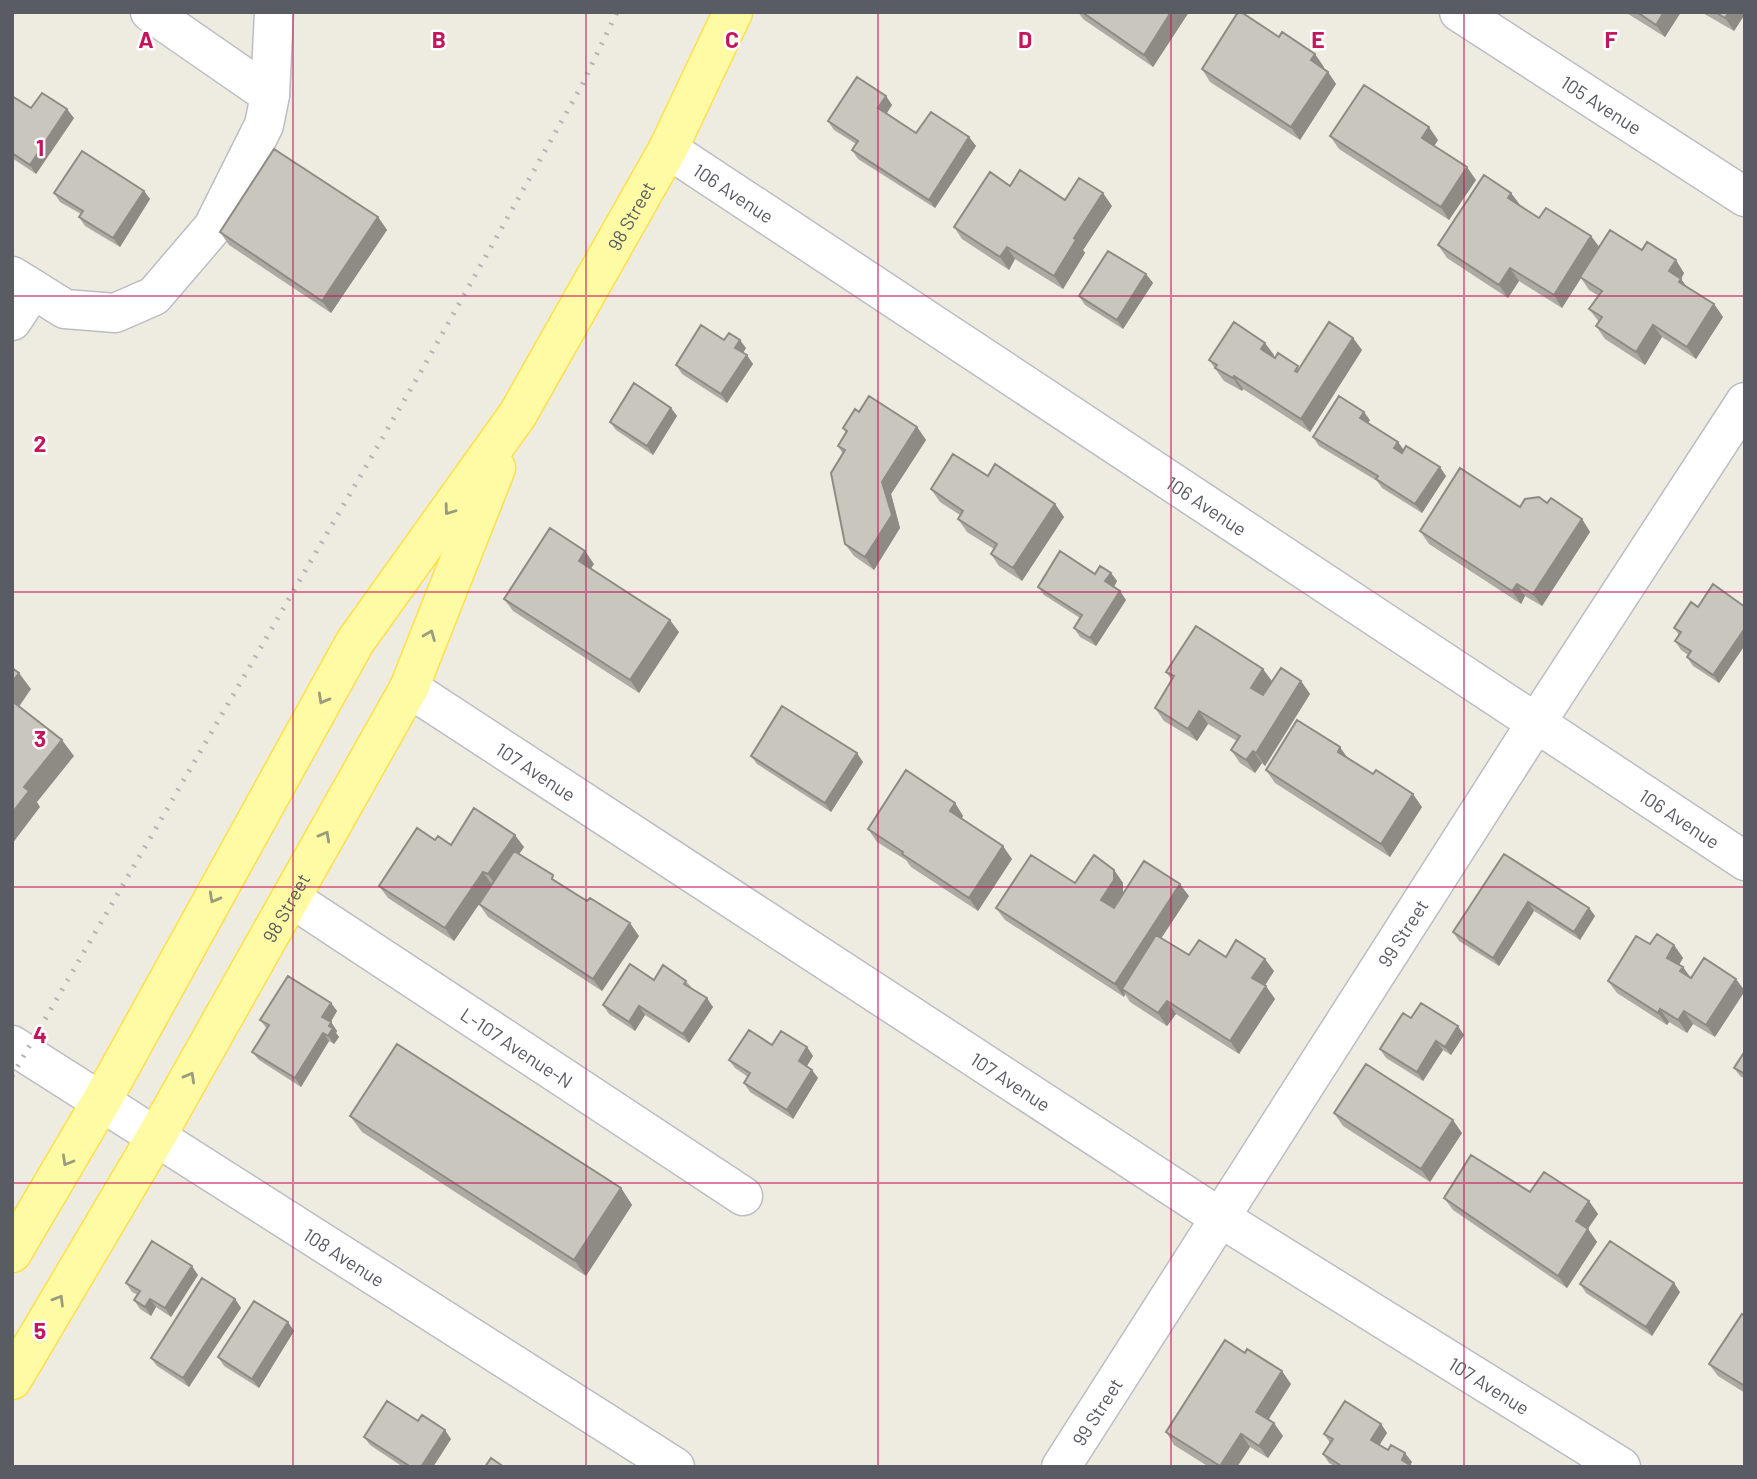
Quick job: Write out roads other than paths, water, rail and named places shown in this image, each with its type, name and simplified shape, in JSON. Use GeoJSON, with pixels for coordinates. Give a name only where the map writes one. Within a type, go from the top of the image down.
{"type":"FeatureCollection","features":[{"type":"Feature","properties":{"kind":"main road","name":"98 Street"},"geometry":{"type":"LineString","coordinates":[[12,1254],[101,1102],[355,642],[517,414],[668,149],[733,12]]}},
{"type":"Feature","properties":{"kind":"main road","name":"98 Street"},"geometry":{"type":"LineString","coordinates":[[12,1380],[156,1136],[409,688],[517,414]]}},
{"type":"Feature","properties":{"kind":"street"},"geometry":{"type":"LineString","coordinates":[[150,12],[270,95]]}},
{"type":"Feature","properties":{"kind":"street"},"geometry":{"type":"LineString","coordinates":[[12,321],[23,283],[65,309],[115,313],[154,296],[213,227],[264,125],[270,95],[274,12]]}},
{"type":"Feature","properties":{"kind":"street","name":"105 Avenue"},"geometry":{"type":"LineString","coordinates":[[1459,12],[1745,197]]}},
{"type":"Feature","properties":{"kind":"street","name":"106 Avenue"},"geometry":{"type":"LineString","coordinates":[[668,149],[1745,861]]}},
{"type":"Feature","properties":{"kind":"street","name":"99 Street"},"geometry":{"type":"LineString","coordinates":[[1061,1467],[1535,723],[1745,402]]}},
{"type":"Feature","properties":{"kind":"street","name":"107 Avenue"},"geometry":{"type":"LineString","coordinates":[[409,688],[1219,1217],[1621,1467]]}},
{"type":"Feature","properties":{"kind":"street","name":"L-107 Avenue-N"},"geometry":{"type":"LineString","coordinates":[[290,898],[743,1196]]}},
{"type":"Feature","properties":{"kind":"street","name":"108 Avenue"},"geometry":{"type":"LineString","coordinates":[[12,1045],[675,1467]]}},
{"type":"Feature","properties":{"kind":"railway"},"geometry":{"type":"LineString","coordinates":[[12,1076],[423,368],[582,85],[617,12]]}}]}
